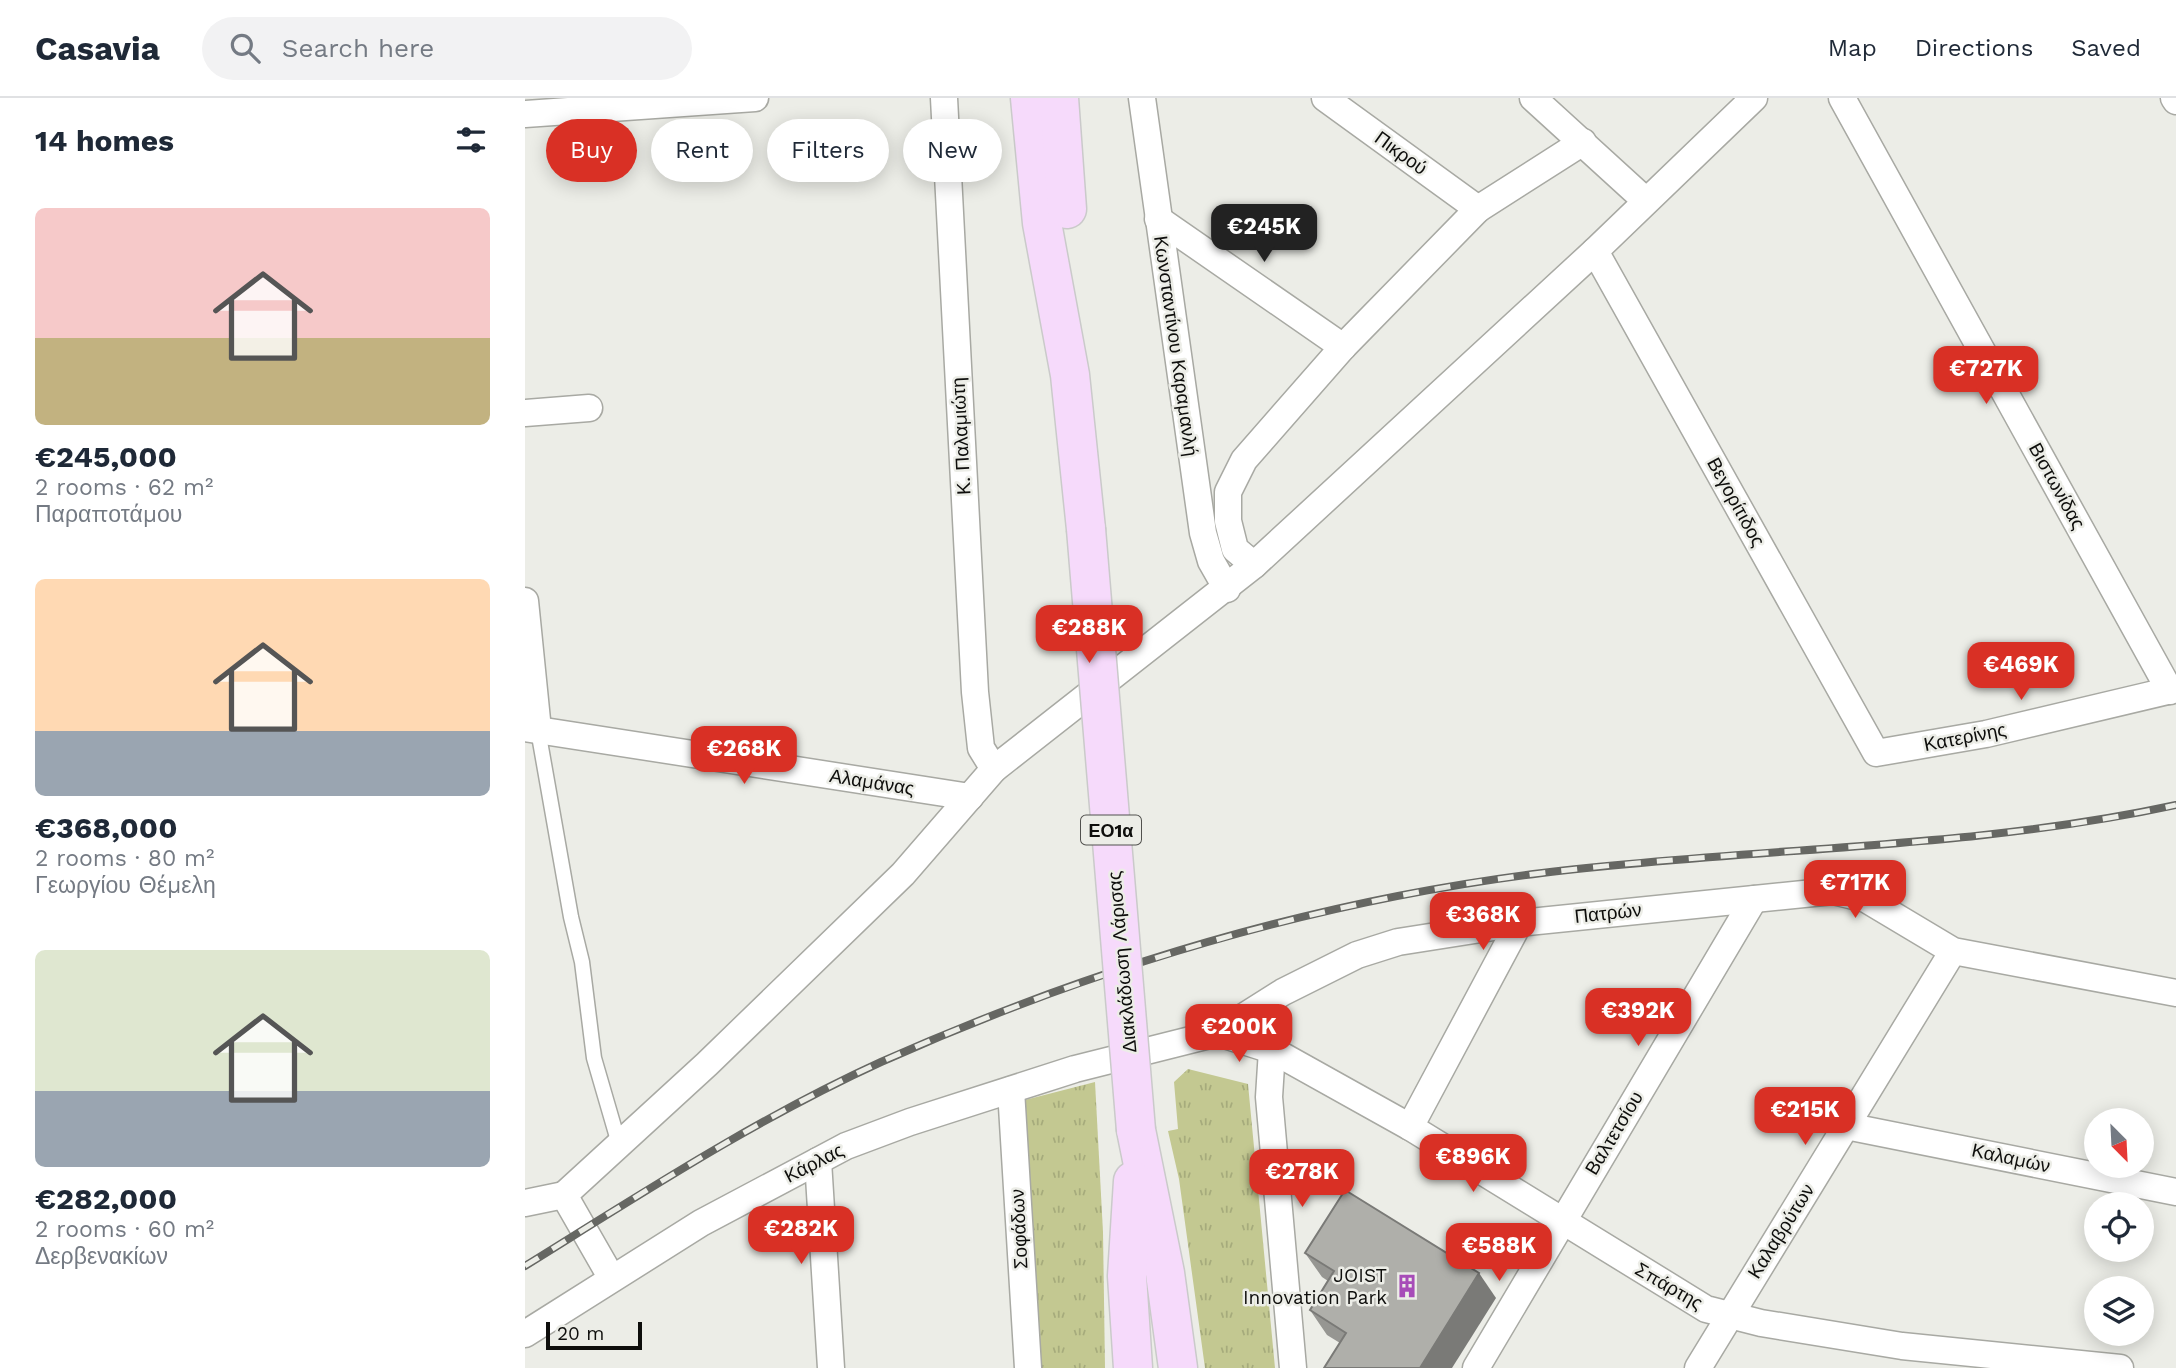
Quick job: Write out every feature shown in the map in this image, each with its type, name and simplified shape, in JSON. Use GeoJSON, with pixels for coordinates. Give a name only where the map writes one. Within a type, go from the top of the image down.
{"type":"FeatureCollection","features":[{"type":"Feature","properties":{"kind":"main road","name":"ΕΟ1α"},"geometry":{"type":"LineString","coordinates":[[1030,98],[1042,223],[1070,375]]}},
{"type":"Feature","properties":{"kind":"main road","name":"ΕΟ1α"},"geometry":{"type":"LineString","coordinates":[[1059,98],[1067,220],[1070,375]]}},
{"type":"Feature","properties":{"kind":"main road","name":"Διακλάδωση Λάρισας"},"geometry":{"type":"LineString","coordinates":[[1070,375],[1086,529],[1136,1130],[1165,1273],[1178,1368]]}},
{"type":"Feature","properties":{"kind":"main road","name":"Διακλάδωση Λάρισας"},"geometry":{"type":"LineString","coordinates":[[1133,1368],[1127,1276],[1136,1130]]}},
{"type":"Feature","properties":{"kind":"street"},"geometry":{"type":"LineString","coordinates":[[525,114],[755,98]]}},
{"type":"Feature","properties":{"kind":"street","name":"Κ. Παλαμιώτη"},"geometry":{"type":"LineString","coordinates":[[944,98],[975,692],[981,748],[994,769]]}},
{"type":"Feature","properties":{"kind":"street","name":"Κωνσταντίνου Καραμανλή"},"geometry":{"type":"LineString","coordinates":[[1142,98],[1203,533],[1211,561],[1227,589]]}},
{"type":"Feature","properties":{"kind":"street","name":"Πικρού"},"geometry":{"type":"LineString","coordinates":[[1325,98],[1478,209]]}},
{"type":"Feature","properties":{"kind":"street"},"geometry":{"type":"LineString","coordinates":[[1533,98],[1646,201]]}},
{"type":"Feature","properties":{"kind":"street"},"geometry":{"type":"LineString","coordinates":[[525,1203],[564,1195],[708,1064],[903,874],[994,769],[1227,589],[1595,251],[1754,98]]}},
{"type":"Feature","properties":{"kind":"street","name":"Βιστωνίδας"},"geometry":{"type":"LineString","coordinates":[[1842,98],[2173,690]]}},
{"type":"Feature","properties":{"kind":"street"},"geometry":{"type":"LineString","coordinates":[[1254,565],[1235,549],[1227,501],[1230,482],[1244,460],[1343,347],[1478,209],[1583,142]]}},
{"type":"Feature","properties":{"kind":"street"},"geometry":{"type":"LineString","coordinates":[[1158,219],[1343,347]]}},
{"type":"Feature","properties":{"kind":"street","name":"Βεγορίτιδος"},"geometry":{"type":"LineString","coordinates":[[1595,251],[1876,753]]}},
{"type":"Feature","properties":{"kind":"street"},"geometry":{"type":"LineString","coordinates":[[525,413],[589,408]]}},
{"type":"Feature","properties":{"kind":"street"},"geometry":{"type":"LineString","coordinates":[[525,601],[531,729]]}},
{"type":"Feature","properties":{"kind":"street","name":"Κατερίνης"},"geometry":{"type":"LineString","coordinates":[[1876,753],[1986,734],[2173,690]]}},
{"type":"Feature","properties":{"kind":"street","name":"Αλαμάνας"},"geometry":{"type":"LineString","coordinates":[[531,729],[970,797]]}},
{"type":"Feature","properties":{"kind":"street","name":"Πατρών"},"geometry":{"type":"LineString","coordinates":[[1011,1090],[1095,1063],[1218,1034],[1283,992],[1357,955],[1398,942],[1519,923],[1820,891],[1849,893],[1885,909],[1953,951],[2176,993]]}},
{"type":"Feature","properties":{"kind":"street","name":"Βαλτετσίου"},"geometry":{"type":"LineString","coordinates":[[1476,1368],[1754,899]]}},
{"type":"Feature","properties":{"kind":"street"},"geometry":{"type":"LineString","coordinates":[[1410,1126],[1519,923]]}},
{"type":"Feature","properties":{"kind":"street","name":"Καλαβρύτων"},"geometry":{"type":"LineString","coordinates":[[1699,1368],[1953,951]]}},
{"type":"Feature","properties":{"kind":"street","name":"Σπάρτης"},"geometry":{"type":"LineString","coordinates":[[1218,1034],[1272,1050],[1410,1126],[1706,1309],[1902,1346],[2120,1368]]}},
{"type":"Feature","properties":{"kind":"street"},"geometry":{"type":"LineString","coordinates":[[1272,1050],[1269,1097],[1293,1368]]}},
{"type":"Feature","properties":{"kind":"street","name":"Κάρλας"},"geometry":{"type":"LineString","coordinates":[[525,1334],[611,1278],[725,1210],[818,1161],[901,1125],[1011,1090]]}},
{"type":"Feature","properties":{"kind":"street","name":"Σοφάδων"},"geometry":{"type":"LineString","coordinates":[[1011,1090],[1028,1368]]}},
{"type":"Feature","properties":{"kind":"street","name":"Καλαμών"},"geometry":{"type":"LineString","coordinates":[[1846,1126],[2176,1192]]}},
{"type":"Feature","properties":{"kind":"street"},"geometry":{"type":"LineString","coordinates":[[818,1161],[831,1368]]}},
{"type":"Feature","properties":{"kind":"street"},"geometry":{"type":"LineString","coordinates":[[564,1195],[611,1278]]}},
{"type":"Feature","properties":{"kind":"lane"},"geometry":{"type":"LineString","coordinates":[[531,729],[582,962],[594,1058],[619,1144]]}},
{"type":"Feature","properties":{"kind":"green space"},"geometry":{"type":"Polygon","coordinates":[[[1188,1069],[1248,1084],[1275,1368],[1205,1368],[1179,1179],[1168,1131],[1178,1129],[1174,1082],[1188,1069]]]}},
{"type":"Feature","properties":{"kind":"green space"},"geometry":{"type":"Polygon","coordinates":[[[1095,1082],[1103,1232],[1105,1368],[1038,1368],[1023,1113],[1025,1100],[1095,1082]]]}},
{"type":"Feature","properties":{"kind":"building","name":"JOIST Innovation Park"},"geometry":{"type":"Polygon","coordinates":[[[1345,1190],[1479,1273],[1420,1368],[1324,1368],[1346,1333],[1310,1310],[1334,1271],[1305,1253],[1345,1190]]]}},
{"type":"Feature","properties":{"kind":"railway"},"geometry":{"type":"LineString","coordinates":[[525,1266],[744,1133],[881,1062],[1041,997],[1205,943],[1372,901],[1457,885],[1621,864],[2019,831],[2176,805]]}},
{"type":"Feature","properties":{"kind":"place","name":"JOIST Innovation Park"},"geometry":{"type":"Point","coordinates":[1407,1286]}}]}
